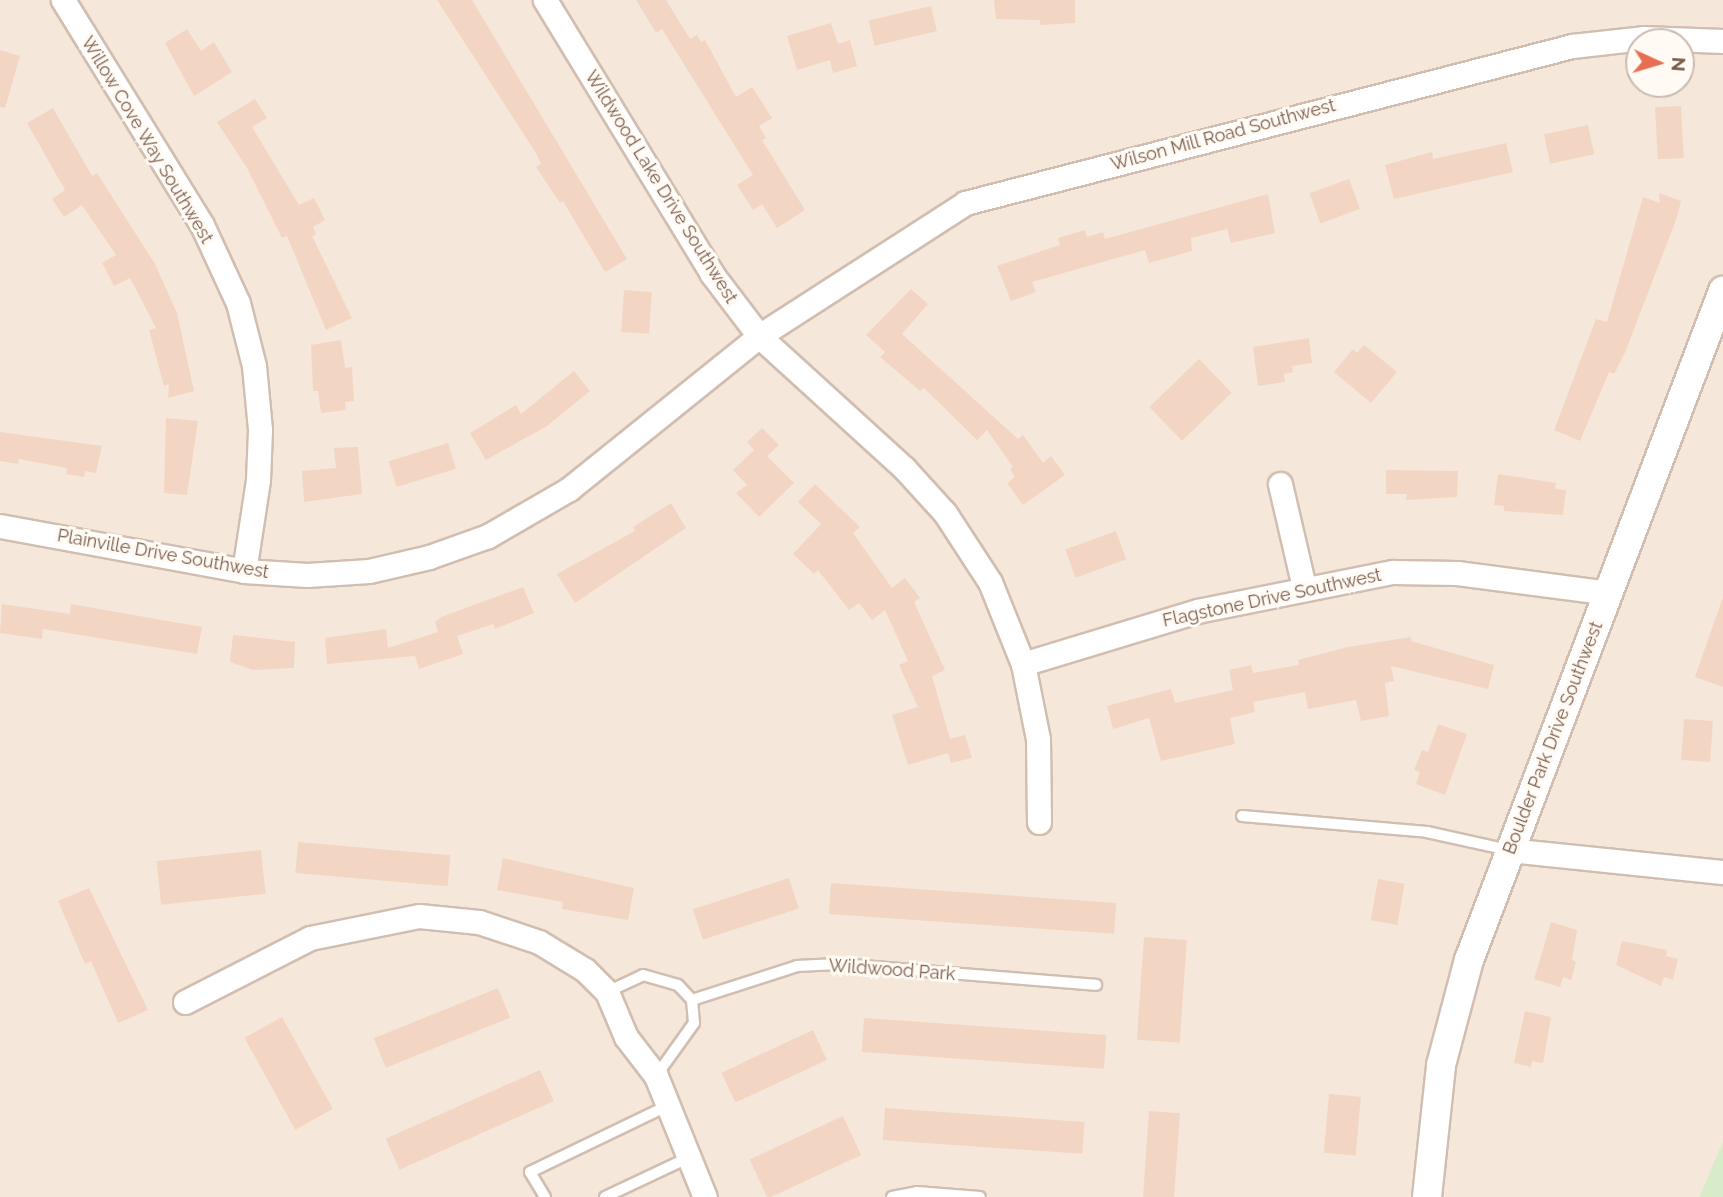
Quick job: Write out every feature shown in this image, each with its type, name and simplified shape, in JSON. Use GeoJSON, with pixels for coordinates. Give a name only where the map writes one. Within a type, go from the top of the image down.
{"type":"FeatureCollection","features":[{"type":"Feature","properties":{"kind":"street","name":"Willow Cove Way Southwest"},"geometry":{"type":"LineString","coordinates":[[63,0],[202,226],[238,303],[254,366],[260,430],[258,480],[244,571]]}},
{"type":"Feature","properties":{"kind":"street","name":"Wildwood Lake Drive Southwest"},"geometry":{"type":"LineString","coordinates":[[545,0],[712,274],[759,336],[904,468],[944,513],[990,582],[1023,664],[1038,739],[1039,822]]}},
{"type":"Feature","properties":{"kind":"street","name":"Wilson Mill Road Southwest"},"geometry":{"type":"LineString","coordinates":[[759,336],[965,203],[1572,46],[1643,38],[1723,41]]}},
{"type":"Feature","properties":{"kind":"street","name":"Boulder Park Drive Southwest"},"geometry":{"type":"LineString","coordinates":[[1427,1197],[1441,1065],[1469,960],[1723,291]]}},
{"type":"Feature","properties":{"kind":"street","name":"Plainville Drive Southwest"},"geometry":{"type":"LineString","coordinates":[[0,526],[244,571],[307,575],[369,570],[429,557],[488,536],[569,489],[759,336]]}},
{"type":"Feature","properties":{"kind":"street"},"geometry":{"type":"LineString","coordinates":[[1280,484],[1304,587]]}},
{"type":"Feature","properties":{"kind":"street","name":"Flagstone Drive Southwest"},"geometry":{"type":"LineString","coordinates":[[1023,664],[1197,611],[1304,587],[1393,572],[1457,573],[1609,593]]}},
{"type":"Feature","properties":{"kind":"street"},"geometry":{"type":"LineString","coordinates":[[1509,850],[1723,872]]}},
{"type":"Feature","properties":{"kind":"street"},"geometry":{"type":"LineString","coordinates":[[185,1002],[310,938],[419,916],[479,922],[539,942],[585,970],[607,992],[626,1037],[656,1076],[705,1197]]}},
{"type":"Feature","properties":{"kind":"lane"},"geometry":{"type":"LineString","coordinates":[[1242,816],[1394,827],[1509,850]]}},
{"type":"Feature","properties":{"kind":"lane","name":"Wildwood Park"},"geometry":{"type":"LineString","coordinates":[[692,1000],[797,966],[837,964],[1096,985]]}},
{"type":"Feature","properties":{"kind":"lane"},"geometry":{"type":"LineString","coordinates":[[607,992],[643,975],[678,985],[692,1000],[694,1023],[656,1076]]}},
{"type":"Feature","properties":{"kind":"lane"},"geometry":{"type":"LineString","coordinates":[[545,1197],[530,1172],[667,1106]]}},
{"type":"Feature","properties":{"kind":"lane"},"geometry":{"type":"LineString","coordinates":[[605,1197],[688,1158]]}},
{"type":"Feature","properties":{"kind":"lane"},"geometry":{"type":"LineString","coordinates":[[892,1197],[917,1192],[980,1197]]}},
{"type":"Feature","properties":{"kind":"shaded area"},"geometry":{"type":"Polygon","coordinates":[[[0,0],[1723,0],[1723,1141],[1699,1197],[0,1197],[0,0]]]}},
{"type":"Feature","properties":{"kind":"green space"},"geometry":{"type":"Polygon","coordinates":[[[1723,1141],[1723,1197],[1699,1197],[1723,1141]]]}},
{"type":"Feature","properties":{"kind":"building"},"geometry":{"type":"Polygon","coordinates":[[[437,0],[472,0],[627,259],[605,272],[563,201],[560,203],[536,167],[541,164],[536,153],[437,0]]]}},
{"type":"Feature","properties":{"kind":"building"},"geometry":{"type":"Polygon","coordinates":[[[636,0],[666,0],[690,39],[697,35],[701,42],[705,40],[736,97],[752,87],[772,118],[759,126],[766,138],[762,140],[805,210],[777,228],[762,204],[753,210],[737,185],[753,175],[662,29],[656,33],[636,0]]]}},
{"type":"Feature","properties":{"kind":"building"},"geometry":{"type":"Polygon","coordinates":[[[994,0],[1075,0],[1075,23],[1040,25],[1040,20],[996,19],[994,0]]]}},
{"type":"Feature","properties":{"kind":"building"},"geometry":{"type":"Polygon","coordinates":[[[931,6],[937,31],[874,46],[869,20],[931,6]]]}},
{"type":"Feature","properties":{"kind":"building"},"geometry":{"type":"Polygon","coordinates":[[[831,23],[838,44],[850,40],[857,66],[833,73],[830,60],[797,70],[787,36],[831,23]]]}},
{"type":"Feature","properties":{"kind":"building"},"geometry":{"type":"Polygon","coordinates":[[[187,29],[201,51],[214,42],[232,72],[194,96],[165,43],[187,29]]]}},
{"type":"Feature","properties":{"kind":"building"},"geometry":{"type":"Polygon","coordinates":[[[0,50],[20,56],[5,108],[0,107],[0,50]]]}},
{"type":"Feature","properties":{"kind":"building"},"geometry":{"type":"Polygon","coordinates":[[[255,99],[267,118],[252,127],[299,205],[314,198],[325,220],[313,227],[316,234],[312,236],[352,318],[326,330],[287,236],[282,238],[247,168],[217,122],[255,99]]]}},
{"type":"Feature","properties":{"kind":"building"},"geometry":{"type":"Polygon","coordinates":[[[1681,106],[1684,158],[1658,159],[1655,107],[1681,106]]]}},
{"type":"Feature","properties":{"kind":"building"},"geometry":{"type":"Polygon","coordinates":[[[53,108],[92,176],[97,173],[155,264],[177,313],[194,391],[168,398],[169,384],[164,386],[149,330],[156,328],[130,278],[114,286],[102,263],[116,255],[82,205],[64,217],[52,199],[65,190],[27,123],[53,108]]]}},
{"type":"Feature","properties":{"kind":"building"},"geometry":{"type":"Polygon","coordinates":[[[1588,125],[1594,154],[1550,164],[1544,134],[1588,125]]]}},
{"type":"Feature","properties":{"kind":"building"},"geometry":{"type":"Polygon","coordinates":[[[1506,143],[1513,172],[1394,199],[1385,165],[1432,152],[1433,159],[1506,143]]]}},
{"type":"Feature","properties":{"kind":"building"},"geometry":{"type":"Polygon","coordinates":[[[1349,179],[1360,209],[1320,223],[1310,193],[1349,179]]]}},
{"type":"Feature","properties":{"kind":"building"},"geometry":{"type":"Polygon","coordinates":[[[1659,193],[1681,201],[1677,217],[1625,353],[1614,374],[1609,372],[1580,441],[1554,430],[1596,319],[1607,322],[1643,197],[1660,203],[1659,193]]]}},
{"type":"Feature","properties":{"kind":"building"},"geometry":{"type":"Polygon","coordinates":[[[1268,194],[1275,233],[1231,243],[1227,229],[1191,238],[1192,251],[1149,263],[1145,250],[1032,282],[1036,292],[1011,301],[997,266],[1060,245],[1058,238],[1085,230],[1087,237],[1103,232],[1105,239],[1268,194]]]}},
{"type":"Feature","properties":{"kind":"building"},"geometry":{"type":"Polygon","coordinates":[[[911,289],[928,304],[902,334],[1018,439],[1023,435],[1043,463],[1051,456],[1065,475],[1023,505],[1007,483],[1015,477],[1010,469],[1013,467],[987,430],[977,440],[924,388],[920,391],[880,357],[885,352],[866,335],[911,289]]]}},
{"type":"Feature","properties":{"kind":"building"},"geometry":{"type":"Polygon","coordinates":[[[624,290],[652,292],[649,334],[621,332],[624,290]]]}},
{"type":"Feature","properties":{"kind":"building"},"geometry":{"type":"Polygon","coordinates":[[[1309,338],[1312,363],[1292,366],[1293,372],[1284,374],[1285,382],[1258,386],[1253,347],[1309,338]]]}},
{"type":"Feature","properties":{"kind":"building"},"geometry":{"type":"Polygon","coordinates":[[[341,340],[345,368],[352,367],[354,401],[345,402],[346,410],[321,413],[318,391],[313,391],[311,345],[341,340]]]}},
{"type":"Feature","properties":{"kind":"building"},"geometry":{"type":"Polygon","coordinates":[[[1364,345],[1397,372],[1371,403],[1334,372],[1353,349],[1357,353],[1364,345]]]}},
{"type":"Feature","properties":{"kind":"building"},"geometry":{"type":"Polygon","coordinates":[[[1199,359],[1232,393],[1182,441],[1149,407],[1199,359]]]}},
{"type":"Feature","properties":{"kind":"building"},"geometry":{"type":"Polygon","coordinates":[[[574,371],[590,391],[547,426],[486,460],[470,433],[516,405],[521,414],[574,371]]]}},
{"type":"Feature","properties":{"kind":"building"},"geometry":{"type":"Polygon","coordinates":[[[166,418],[198,421],[187,495],[164,493],[166,418]]]}},
{"type":"Feature","properties":{"kind":"building"},"geometry":{"type":"Polygon","coordinates":[[[762,428],[779,445],[767,456],[794,483],[759,517],[736,493],[747,485],[733,470],[754,450],[747,442],[762,428]]]}},
{"type":"Feature","properties":{"kind":"building"},"geometry":{"type":"Polygon","coordinates":[[[0,432],[102,446],[96,473],[85,471],[84,477],[66,474],[67,468],[19,459],[18,464],[0,461],[0,432]]]}},
{"type":"Feature","properties":{"kind":"building"},"geometry":{"type":"Polygon","coordinates":[[[448,443],[456,469],[397,487],[389,461],[448,443]]]}},
{"type":"Feature","properties":{"kind":"building"},"geometry":{"type":"Polygon","coordinates":[[[358,447],[362,494],[304,502],[302,471],[336,468],[334,448],[358,447]]]}},
{"type":"Feature","properties":{"kind":"building"},"geometry":{"type":"Polygon","coordinates":[[[1386,470],[1458,471],[1457,497],[1406,500],[1407,494],[1386,494],[1386,470]]]}},
{"type":"Feature","properties":{"kind":"building"},"geometry":{"type":"Polygon","coordinates":[[[1498,474],[1556,483],[1555,489],[1566,490],[1563,515],[1504,511],[1504,506],[1494,505],[1498,474]]]}},
{"type":"Feature","properties":{"kind":"building"},"geometry":{"type":"Polygon","coordinates":[[[815,484],[860,527],[853,533],[892,588],[905,578],[920,598],[914,602],[945,670],[932,676],[950,739],[965,735],[972,758],[951,763],[948,753],[908,765],[892,715],[918,707],[899,665],[908,661],[885,610],[872,620],[859,603],[849,610],[818,570],[814,574],[793,554],[821,524],[798,502],[815,484]]]}},
{"type":"Feature","properties":{"kind":"building"},"geometry":{"type":"Polygon","coordinates":[[[671,503],[686,528],[575,603],[557,574],[635,531],[633,527],[671,503]]]}},
{"type":"Feature","properties":{"kind":"building"},"geometry":{"type":"Polygon","coordinates":[[[1116,531],[1126,559],[1076,578],[1065,549],[1116,531]]]}},
{"type":"Feature","properties":{"kind":"building"},"geometry":{"type":"Polygon","coordinates":[[[523,587],[534,613],[495,629],[493,624],[457,636],[463,654],[419,669],[415,656],[327,664],[325,638],[386,629],[388,648],[438,632],[435,622],[441,617],[523,587]]]}},
{"type":"Feature","properties":{"kind":"building"},"geometry":{"type":"Polygon","coordinates":[[[1723,597],[1723,687],[1695,677],[1723,597]]]}},
{"type":"Feature","properties":{"kind":"building"},"geometry":{"type":"Polygon","coordinates":[[[2,604],[70,614],[71,604],[202,627],[197,654],[43,629],[42,639],[0,633],[2,604]]]}},
{"type":"Feature","properties":{"kind":"building"},"geometry":{"type":"Polygon","coordinates":[[[233,635],[295,642],[294,668],[253,670],[230,662],[233,635]]]}},
{"type":"Feature","properties":{"kind":"building"},"geometry":{"type":"Polygon","coordinates":[[[1411,637],[1411,641],[1494,665],[1488,689],[1391,666],[1394,681],[1385,683],[1389,716],[1361,721],[1356,700],[1308,709],[1305,692],[1253,702],[1255,712],[1230,718],[1235,744],[1161,761],[1149,718],[1113,729],[1107,706],[1171,689],[1175,703],[1233,690],[1229,670],[1251,665],[1253,673],[1299,665],[1298,660],[1348,647],[1411,637]]]}},
{"type":"Feature","properties":{"kind":"building"},"geometry":{"type":"Polygon","coordinates":[[[1684,719],[1713,721],[1710,762],[1681,760],[1684,719]]]}},
{"type":"Feature","properties":{"kind":"building"},"geometry":{"type":"Polygon","coordinates":[[[1438,724],[1467,734],[1445,795],[1416,784],[1420,772],[1414,770],[1422,750],[1428,752],[1438,724]]]}},
{"type":"Feature","properties":{"kind":"building"},"geometry":{"type":"Polygon","coordinates":[[[298,842],[450,855],[448,886],[295,873],[298,842]]]}},
{"type":"Feature","properties":{"kind":"building"},"geometry":{"type":"Polygon","coordinates":[[[261,850],[266,894],[161,905],[157,861],[261,850]]]}},
{"type":"Feature","properties":{"kind":"building"},"geometry":{"type":"Polygon","coordinates":[[[503,858],[634,888],[628,920],[562,909],[563,902],[497,890],[503,858]]]}},
{"type":"Feature","properties":{"kind":"building"},"geometry":{"type":"Polygon","coordinates":[[[789,878],[799,908],[703,940],[693,909],[789,878]]]}},
{"type":"Feature","properties":{"kind":"building"},"geometry":{"type":"Polygon","coordinates":[[[1378,879],[1405,884],[1397,925],[1371,920],[1378,879]]]}},
{"type":"Feature","properties":{"kind":"building"},"geometry":{"type":"Polygon","coordinates":[[[831,883],[1116,903],[1114,934],[829,914],[831,883]]]}},
{"type":"Feature","properties":{"kind":"building"},"geometry":{"type":"Polygon","coordinates":[[[89,888],[148,1010],[118,1023],[91,961],[85,964],[58,901],[89,888]]]}},
{"type":"Feature","properties":{"kind":"building"},"geometry":{"type":"Polygon","coordinates":[[[1551,922],[1577,930],[1572,960],[1576,962],[1571,980],[1563,977],[1560,987],[1534,979],[1551,922]]]}},
{"type":"Feature","properties":{"kind":"building"},"geometry":{"type":"Polygon","coordinates":[[[1144,937],[1187,940],[1180,1043],[1137,1040],[1144,937]]]}},
{"type":"Feature","properties":{"kind":"building"},"geometry":{"type":"Polygon","coordinates":[[[1622,941],[1667,950],[1666,956],[1678,959],[1673,980],[1664,977],[1661,986],[1616,965],[1622,941]]]}},
{"type":"Feature","properties":{"kind":"building"},"geometry":{"type":"Polygon","coordinates":[[[498,988],[510,1018],[386,1068],[374,1038],[498,988]]]}},
{"type":"Feature","properties":{"kind":"building"},"geometry":{"type":"Polygon","coordinates":[[[1525,1011],[1551,1017],[1543,1063],[1532,1061],[1531,1067],[1514,1063],[1525,1011]]]}},
{"type":"Feature","properties":{"kind":"building"},"geometry":{"type":"Polygon","coordinates":[[[282,1017],[333,1109],[295,1130],[244,1038],[282,1017]]]}},
{"type":"Feature","properties":{"kind":"building"},"geometry":{"type":"Polygon","coordinates":[[[864,1018],[1106,1035],[1104,1069],[862,1052],[864,1018]]]}},
{"type":"Feature","properties":{"kind":"building"},"geometry":{"type":"Polygon","coordinates":[[[813,1030],[827,1060],[735,1103],[721,1073],[813,1030]]]}},
{"type":"Feature","properties":{"kind":"building"},"geometry":{"type":"Polygon","coordinates":[[[540,1070],[554,1101],[399,1170],[386,1139],[540,1070]]]}},
{"type":"Feature","properties":{"kind":"building"},"geometry":{"type":"Polygon","coordinates":[[[1329,1094],[1361,1097],[1356,1156],[1324,1153],[1329,1094]]]}},
{"type":"Feature","properties":{"kind":"building"},"geometry":{"type":"Polygon","coordinates":[[[885,1108],[1085,1122],[1082,1154],[883,1140],[885,1108]]]}},
{"type":"Feature","properties":{"kind":"building"},"geometry":{"type":"Polygon","coordinates":[[[1149,1111],[1180,1113],[1174,1197],[1143,1197],[1149,1111]]]}},
{"type":"Feature","properties":{"kind":"building"},"geometry":{"type":"Polygon","coordinates":[[[843,1116],[861,1155],[771,1197],[767,1197],[750,1160],[843,1116]]]}}]}
